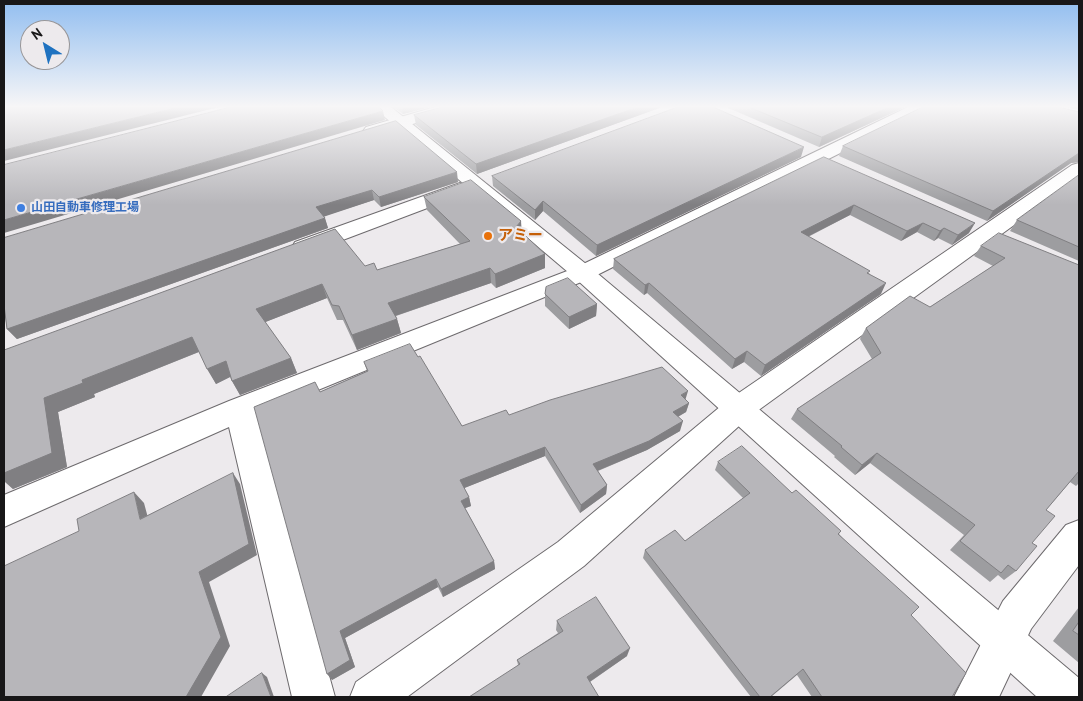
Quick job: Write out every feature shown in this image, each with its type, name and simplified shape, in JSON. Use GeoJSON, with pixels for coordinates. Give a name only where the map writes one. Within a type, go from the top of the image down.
{"type":"FeatureCollection","features":[{"type":"Feature","properties":{"kind":"street"},"geometry":{"type":"LineString","coordinates":[[426,140],[484,180],[583,273],[1069,697]]}},
{"type":"Feature","properties":{"kind":"street"},"geometry":{"type":"LineString","coordinates":[[4,511],[240,409],[583,273],[852,140]]}},
{"type":"Feature","properties":{"kind":"street"},"geometry":{"type":"LineString","coordinates":[[794,144],[846,168]]}},
{"type":"Feature","properties":{"kind":"street"},"geometry":{"type":"LineString","coordinates":[[371,697],[571,554],[738,409],[1079,168]]}},
{"type":"Feature","properties":{"kind":"street"},"geometry":{"type":"LineString","coordinates":[[280,255],[484,180]]}},
{"type":"Feature","properties":{"kind":"street"},"geometry":{"type":"LineString","coordinates":[[240,409],[314,697]]}},
{"type":"Feature","properties":{"kind":"street"},"geometry":{"type":"LineString","coordinates":[[975,697],[992,669],[1017,615],[1079,537]]}},
{"type":"Feature","properties":{"kind":"building"},"geometry":{"type":"Polygon","coordinates":[[[4,140],[46,140],[4,150],[4,140]]]}},
{"type":"Feature","properties":{"kind":"building"},"geometry":{"type":"Polygon","coordinates":[[[103,140],[283,140],[4,220],[4,165],[103,140]]]}},
{"type":"Feature","properties":{"kind":"building"},"geometry":{"type":"Polygon","coordinates":[[[333,140],[418,140],[457,172],[379,197],[372,190],[316,207],[325,218],[7,329],[4,305],[4,238],[333,140]]]}},
{"type":"Feature","properties":{"kind":"building"},"geometry":{"type":"Polygon","coordinates":[[[445,140],[545,140],[476,164],[445,140]]]}},
{"type":"Feature","properties":{"kind":"building"},"geometry":{"type":"Polygon","coordinates":[[[590,140],[787,140],[804,147],[597,245],[543,201],[535,210],[492,176],[590,140]]]}},
{"type":"Feature","properties":{"kind":"building"},"geometry":{"type":"Polygon","coordinates":[[[856,140],[1079,140],[1079,153],[993,211],[843,146],[856,140]]]}},
{"type":"Feature","properties":{"kind":"building"},"geometry":{"type":"Polygon","coordinates":[[[824,157],[975,223],[958,235],[944,228],[940,231],[923,223],[907,231],[854,205],[801,232],[870,271],[867,273],[886,283],[765,365],[747,351],[735,359],[649,283],[645,285],[614,259],[824,157]]]}},
{"type":"Feature","properties":{"kind":"building"},"geometry":{"type":"Polygon","coordinates":[[[1079,175],[1079,247],[1017,220],[1079,175]]]}},
{"type":"Feature","properties":{"kind":"building"},"geometry":{"type":"Polygon","coordinates":[[[471,180],[521,221],[516,227],[545,254],[495,274],[490,268],[388,303],[397,319],[352,335],[339,306],[332,305],[322,284],[256,309],[291,358],[232,381],[226,361],[207,369],[192,337],[82,380],[83,383],[44,398],[52,453],[4,473],[4,350],[335,229],[365,266],[374,263],[377,270],[470,241],[424,197],[471,180]]]}},
{"type":"Feature","properties":{"kind":"building"},"geometry":{"type":"Polygon","coordinates":[[[999,233],[1079,265],[1079,471],[1046,510],[1055,516],[1032,543],[1037,546],[1016,571],[1008,565],[1001,573],[960,541],[975,525],[877,453],[862,465],[797,409],[881,353],[866,328],[910,296],[930,307],[1005,258],[981,246],[999,233]]]}},
{"type":"Feature","properties":{"kind":"building"},"geometry":{"type":"Polygon","coordinates":[[[568,278],[597,304],[569,317],[545,294],[546,287],[568,278]]]}},
{"type":"Feature","properties":{"kind":"building"},"geometry":{"type":"Polygon","coordinates":[[[410,344],[418,357],[420,356],[462,426],[506,410],[509,415],[550,400],[662,367],[688,391],[681,395],[689,403],[673,412],[683,421],[649,441],[593,464],[607,485],[581,505],[545,447],[460,480],[469,497],[461,501],[494,561],[441,589],[436,579],[340,631],[350,660],[327,674],[254,407],[315,382],[320,392],[368,371],[364,362],[410,344]]]}},
{"type":"Feature","properties":{"kind":"building"},"geometry":{"type":"Polygon","coordinates":[[[742,446],[792,493],[796,490],[841,531],[838,534],[919,607],[911,615],[966,673],[952,697],[822,697],[803,669],[770,697],[760,697],[645,550],[675,530],[685,541],[750,493],[718,462],[742,446]]]}},
{"type":"Feature","properties":{"kind":"building"},"geometry":{"type":"Polygon","coordinates":[[[233,473],[249,544],[199,572],[221,637],[186,697],[4,697],[4,566],[79,531],[77,519],[134,492],[140,519],[233,473]]]}},
{"type":"Feature","properties":{"kind":"building"},"geometry":{"type":"Polygon","coordinates":[[[596,597],[630,648],[587,677],[599,697],[469,697],[520,664],[517,660],[563,631],[557,621],[596,597]]]}},
{"type":"Feature","properties":{"kind":"building"},"geometry":{"type":"Polygon","coordinates":[[[1079,622],[1079,635],[1073,631],[1079,622]]]}},
{"type":"Feature","properties":{"kind":"building"},"geometry":{"type":"Polygon","coordinates":[[[262,673],[271,697],[226,697],[262,673]]]}},
{"type":"Feature","properties":{"kind":"place","name":"山田自動車修理工場"},"geometry":{"type":"Point","coordinates":[21,208]}},
{"type":"Feature","properties":{"kind":"place","name":"アミー"},"geometry":{"type":"Point","coordinates":[488,236]}}]}
